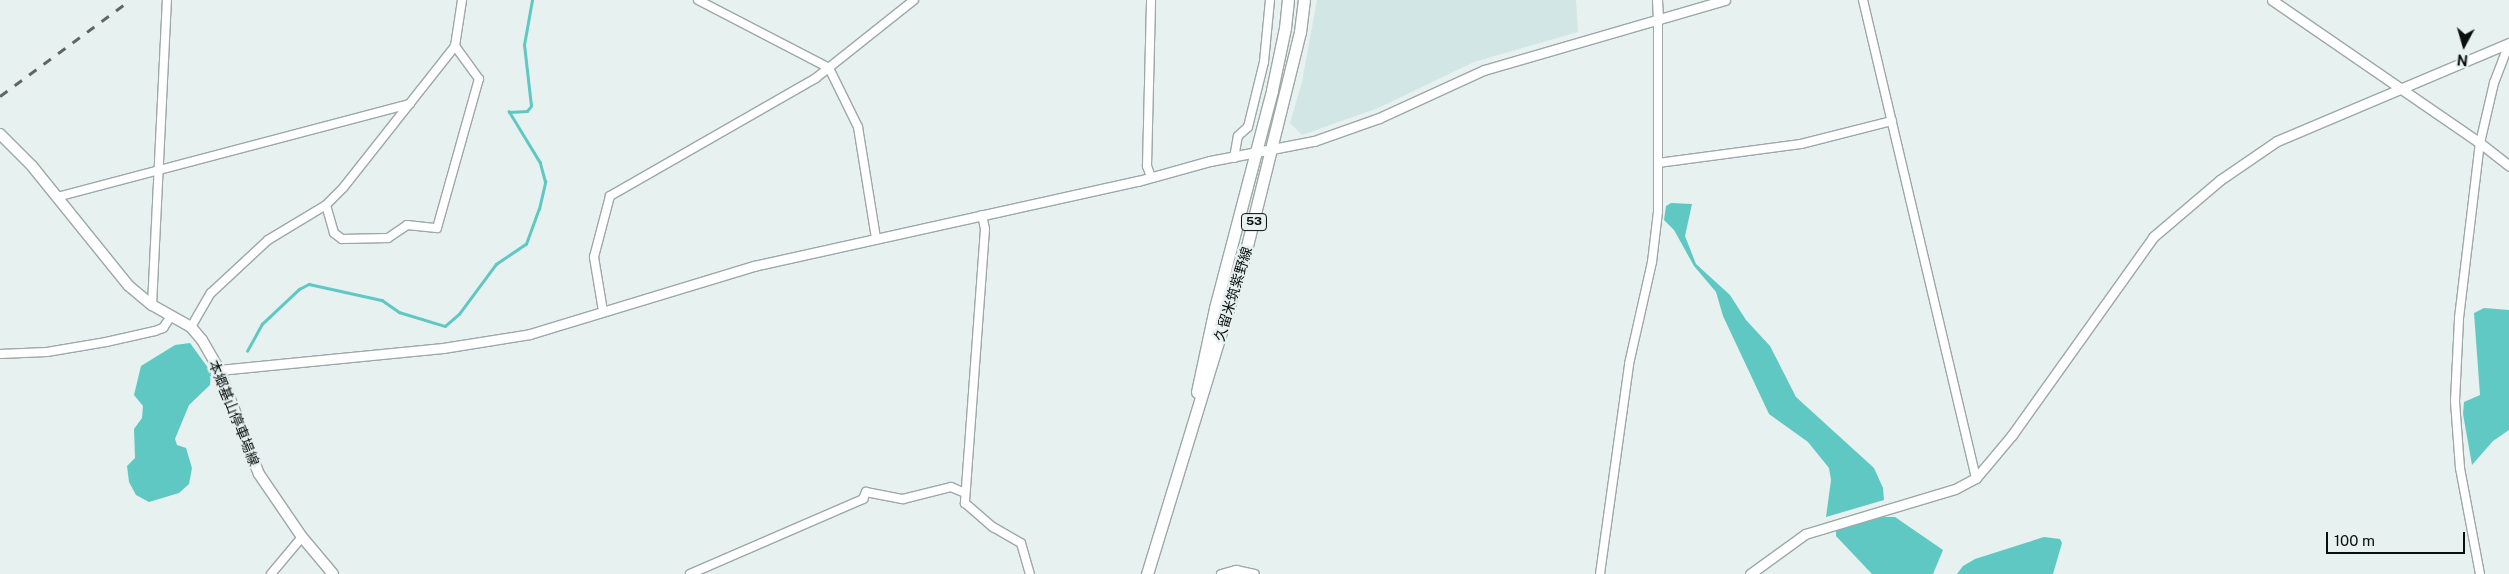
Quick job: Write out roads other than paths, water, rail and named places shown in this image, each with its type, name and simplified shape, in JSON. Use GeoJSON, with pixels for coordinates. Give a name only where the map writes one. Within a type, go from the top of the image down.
{"type":"FeatureCollection","features":[{"type":"Feature","properties":{"kind":"main road","name":"久留米筑紫野線"},"geometry":{"type":"LineString","coordinates":[[1189,440],[1215,308],[1257,152],[1286,28],[1288,0]]}},
{"type":"Feature","properties":{"kind":"main road","name":"久留米筑紫野線"},"geometry":{"type":"LineString","coordinates":[[1147,574],[1189,440],[1273,150],[1300,32],[1304,0]]}},
{"type":"Feature","properties":{"kind":"main road","name":"本郷基山停車場線"},"geometry":{"type":"LineString","coordinates":[[0,134],[57,197],[129,286],[152,305],[191,327],[219,370],[258,474],[302,537],[333,574]]}},
{"type":"Feature","properties":{"kind":"street"},"geometry":{"type":"LineString","coordinates":[[152,305],[167,0]]}},
{"type":"Feature","properties":{"kind":"street"},"geometry":{"type":"LineString","coordinates":[[191,327],[211,294],[268,240],[326,205],[410,104],[455,46],[462,0]]}},
{"type":"Feature","properties":{"kind":"street"},"geometry":{"type":"LineString","coordinates":[[698,0],[829,68],[858,127],[876,238]]}},
{"type":"Feature","properties":{"kind":"street"},"geometry":{"type":"LineString","coordinates":[[603,311],[594,257],[610,196],[829,68],[914,0]]}},
{"type":"Feature","properties":{"kind":"street"},"geometry":{"type":"LineString","coordinates":[[1151,0],[1147,166],[1151,177]]}},
{"type":"Feature","properties":{"kind":"street"},"geometry":{"type":"LineString","coordinates":[[1234,158],[1238,136],[1248,127],[1264,62],[1270,0]]}},
{"type":"Feature","properties":{"kind":"street"},"geometry":{"type":"LineString","coordinates":[[1600,574],[1630,364],[1652,262],[1658,212],[1657,0]]}},
{"type":"Feature","properties":{"kind":"street"},"geometry":{"type":"LineString","coordinates":[[219,370],[491,341],[530,334],[754,266],[1257,152],[1273,150],[1353,128],[1484,70],[1725,0]]}},
{"type":"Feature","properties":{"kind":"street"},"geometry":{"type":"LineString","coordinates":[[1863,0],[1976,478]]}},
{"type":"Feature","properties":{"kind":"street"},"geometry":{"type":"LineString","coordinates":[[2272,0],[2480,143],[2509,166]]}},
{"type":"Feature","properties":{"kind":"street"},"geometry":{"type":"LineString","coordinates":[[1750,574],[1805,534],[1955,489],[1976,478],[1997,456],[2166,224],[2220,180],[2277,141],[2509,44]]}},
{"type":"Feature","properties":{"kind":"street"},"geometry":{"type":"LineString","coordinates":[[2480,574],[2460,468],[2455,401],[2467,234],[2480,143],[2494,83],[2509,44]]}},
{"type":"Feature","properties":{"kind":"street"},"geometry":{"type":"LineString","coordinates":[[326,205],[334,233],[342,239],[388,238],[407,225],[437,228],[479,79],[455,46]]}},
{"type":"Feature","properties":{"kind":"street"},"geometry":{"type":"LineString","coordinates":[[57,197],[410,104]]}},
{"type":"Feature","properties":{"kind":"street"},"geometry":{"type":"LineString","coordinates":[[1658,162],[1800,144],[1892,122]]}},
{"type":"Feature","properties":{"kind":"street"},"geometry":{"type":"LineString","coordinates":[[982,215],[985,228],[965,493],[968,508],[1021,543],[1030,574]]}},
{"type":"Feature","properties":{"kind":"street"},"geometry":{"type":"LineString","coordinates":[[0,354],[46,352],[114,340],[163,328],[171,316]]}},
{"type":"Feature","properties":{"kind":"street"},"geometry":{"type":"LineString","coordinates":[[690,574],[864,499],[866,492],[903,499],[951,487],[965,493]]}},
{"type":"Feature","properties":{"kind":"street"},"geometry":{"type":"LineString","coordinates":[[271,574],[302,537]]}},
{"type":"Feature","properties":{"kind":"street"},"geometry":{"type":"LineString","coordinates":[[1221,574],[1236,570],[1255,574]]}},
{"type":"Feature","properties":{"kind":"waterway"},"geometry":{"type":"LineString","coordinates":[[247,351],[262,324],[299,289],[309,284],[382,300],[399,312],[445,326],[459,314],[496,264],[526,244],[539,209],[545,182],[540,163],[509,112],[527,111],[531,106],[524,45],[532,0]]}},
{"type":"Feature","properties":{"kind":"railway"},"geometry":{"type":"LineString","coordinates":[[0,96],[130,0]]}}]}
